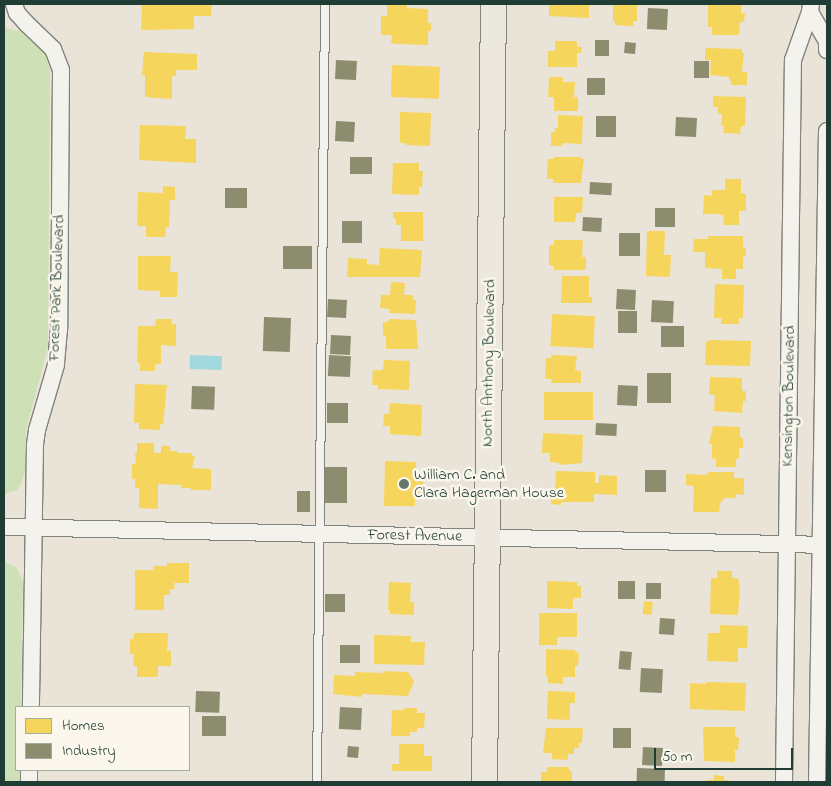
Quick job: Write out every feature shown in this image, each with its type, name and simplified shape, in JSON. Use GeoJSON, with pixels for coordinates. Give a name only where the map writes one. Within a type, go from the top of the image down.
{"type":"FeatureCollection","features":[{"type":"Feature","properties":{"kind":"main road","name":"North Anthony Boulevard"},"geometry":{"type":"LineString","coordinates":[[484,782],[493,4]]}},
{"type":"Feature","properties":{"kind":"street"},"geometry":{"type":"LineString","coordinates":[[4,15],[9,4]]}},
{"type":"Feature","properties":{"kind":"street","name":"Forest Park Boulevard"},"geometry":{"type":"LineString","coordinates":[[14,4],[17,13],[53,49],[61,70],[59,329],[56,364],[37,430],[31,706]]}},
{"type":"Feature","properties":{"kind":"street","name":"Kensington Boulevard"},"geometry":{"type":"LineString","coordinates":[[810,8],[827,42],[827,50]]}},
{"type":"Feature","properties":{"kind":"street","name":"Kensington Boulevard"},"geometry":{"type":"LineString","coordinates":[[784,782],[793,60],[810,8]]}},
{"type":"Feature","properties":{"kind":"street","name":"Kensington Boulevard"},"geometry":{"type":"LineString","coordinates":[[817,782],[824,545],[827,131]]}},
{"type":"Feature","properties":{"kind":"street","name":"Forest Avenue"},"geometry":{"type":"LineString","coordinates":[[4,527],[34,526],[824,545]]}},
{"type":"Feature","properties":{"kind":"lane"},"geometry":{"type":"LineString","coordinates":[[317,782],[325,4]]}},
{"type":"Feature","properties":{"kind":"green space"},"geometry":{"type":"Polygon","coordinates":[[[4,28],[27,33],[44,49],[50,70],[48,348],[26,430],[25,470],[22,482],[17,490],[4,494],[4,28]]]}},
{"type":"Feature","properties":{"kind":"green space"},"geometry":{"type":"Polygon","coordinates":[[[4,562],[16,567],[23,581],[21,706],[15,706],[15,771],[20,771],[20,782],[4,782],[4,562]]]}},
{"type":"Feature","properties":{"kind":"water"},"geometry":{"type":"Polygon","coordinates":[[[190,355],[222,356],[221,370],[190,369],[190,355]]]}},
{"type":"Feature","properties":{"kind":"building: Homes"},"geometry":{"type":"Polygon","coordinates":[[[142,4],[212,4],[211,16],[194,16],[194,29],[141,30],[142,4]]]}},
{"type":"Feature","properties":{"kind":"building: Homes"},"geometry":{"type":"Polygon","coordinates":[[[387,4],[407,5],[407,8],[428,9],[428,23],[431,23],[431,31],[428,31],[428,45],[391,43],[392,35],[381,35],[381,16],[387,16],[387,4]]]}},
{"type":"Feature","properties":{"kind":"building: Homes"},"geometry":{"type":"Polygon","coordinates":[[[549,4],[589,4],[589,18],[549,16],[549,4]]]}},
{"type":"Feature","properties":{"kind":"building: Homes"},"geometry":{"type":"Polygon","coordinates":[[[613,4],[637,4],[637,21],[633,21],[633,26],[615,25],[615,21],[613,21],[613,4]]]}},
{"type":"Feature","properties":{"kind":"building: Homes"},"geometry":{"type":"Polygon","coordinates":[[[708,4],[741,4],[741,13],[745,13],[744,22],[740,22],[739,35],[712,35],[712,27],[708,27],[708,4]]]}},
{"type":"Feature","properties":{"kind":"building: Homes"},"geometry":{"type":"Polygon","coordinates":[[[555,41],[577,41],[577,47],[582,47],[581,53],[577,53],[577,67],[548,67],[548,51],[555,51],[555,41]]]}},
{"type":"Feature","properties":{"kind":"building: Homes"},"geometry":{"type":"Polygon","coordinates":[[[705,49],[742,49],[742,53],[744,53],[742,72],[747,72],[747,85],[732,85],[729,77],[710,75],[711,60],[705,60],[705,49]]]}},
{"type":"Feature","properties":{"kind":"building: Homes"},"geometry":{"type":"Polygon","coordinates":[[[144,52],[197,54],[197,70],[176,70],[176,76],[172,76],[172,99],[145,97],[145,75],[142,75],[144,52]]]}},
{"type":"Feature","properties":{"kind":"building: Homes"},"geometry":{"type":"Polygon","coordinates":[[[392,65],[440,67],[439,99],[391,97],[392,65]]]}},
{"type":"Feature","properties":{"kind":"building: Homes"},"geometry":{"type":"Polygon","coordinates":[[[549,77],[563,77],[563,82],[575,82],[574,97],[578,97],[578,111],[554,111],[554,97],[548,97],[549,77]]]}},
{"type":"Feature","properties":{"kind":"building: Homes"},"geometry":{"type":"Polygon","coordinates":[[[713,96],[746,97],[745,126],[741,126],[740,134],[723,133],[724,126],[721,126],[722,114],[718,113],[718,107],[713,107],[713,96]]]}},
{"type":"Feature","properties":{"kind":"building: Homes"},"geometry":{"type":"Polygon","coordinates":[[[400,112],[431,113],[430,146],[400,143],[400,112]]]}},
{"type":"Feature","properties":{"kind":"building: Homes"},"geometry":{"type":"Polygon","coordinates":[[[558,115],[583,116],[582,144],[563,143],[562,146],[551,146],[551,132],[555,132],[555,128],[558,128],[558,115]]]}},
{"type":"Feature","properties":{"kind":"building: Homes"},"geometry":{"type":"Polygon","coordinates":[[[140,125],[186,126],[185,139],[196,139],[196,163],[139,160],[140,125]]]}},
{"type":"Feature","properties":{"kind":"building: Homes"},"geometry":{"type":"Polygon","coordinates":[[[554,157],[581,157],[581,159],[584,159],[581,183],[553,183],[553,179],[547,179],[548,159],[554,159],[554,157]]]}},
{"type":"Feature","properties":{"kind":"building: Homes"},"geometry":{"type":"Polygon","coordinates":[[[393,163],[419,163],[419,171],[423,171],[422,187],[419,187],[419,195],[392,194],[393,163]]]}},
{"type":"Feature","properties":{"kind":"building: Homes"},"geometry":{"type":"Polygon","coordinates":[[[725,179],[741,179],[741,193],[746,194],[746,211],[739,211],[739,225],[723,225],[724,216],[719,214],[703,214],[704,195],[712,196],[712,190],[725,190],[725,179]]]}},
{"type":"Feature","properties":{"kind":"building: Homes"},"geometry":{"type":"Polygon","coordinates":[[[163,186],[175,187],[175,200],[170,200],[169,227],[166,227],[165,237],[146,237],[146,226],[137,226],[138,192],[163,193],[163,186]]]}},
{"type":"Feature","properties":{"kind":"building: Homes"},"geometry":{"type":"Polygon","coordinates":[[[554,197],[583,197],[582,213],[576,213],[575,222],[554,222],[554,197]]]}},
{"type":"Feature","properties":{"kind":"building: Homes"},"geometry":{"type":"Polygon","coordinates":[[[393,212],[423,212],[423,241],[401,241],[401,225],[396,225],[396,218],[393,219],[393,212]]]}},
{"type":"Feature","properties":{"kind":"building: Homes"},"geometry":{"type":"Polygon","coordinates":[[[647,231],[665,231],[664,255],[671,255],[670,277],[646,276],[647,231]]]}},
{"type":"Feature","properties":{"kind":"building: Homes"},"geometry":{"type":"Polygon","coordinates":[[[708,236],[743,236],[743,248],[746,248],[746,256],[743,256],[743,269],[736,269],[736,279],[722,279],[722,269],[705,268],[705,253],[707,252],[693,252],[694,239],[708,239],[708,236]]]}},
{"type":"Feature","properties":{"kind":"building: Homes"},"geometry":{"type":"Polygon","coordinates":[[[554,240],[583,240],[582,257],[586,257],[586,269],[554,270],[554,266],[549,265],[549,245],[554,245],[554,240]]]}},
{"type":"Feature","properties":{"kind":"building: Homes"},"geometry":{"type":"Polygon","coordinates":[[[380,248],[422,250],[420,277],[347,277],[348,258],[367,259],[367,264],[379,265],[380,248]]]}},
{"type":"Feature","properties":{"kind":"building: Homes"},"geometry":{"type":"Polygon","coordinates":[[[138,256],[171,256],[170,272],[178,272],[177,297],[160,297],[160,291],[138,290],[138,256]]]}},
{"type":"Feature","properties":{"kind":"building: Homes"},"geometry":{"type":"Polygon","coordinates":[[[562,276],[589,276],[589,297],[592,297],[592,303],[561,303],[562,276]]]}},
{"type":"Feature","properties":{"kind":"building: Homes"},"geometry":{"type":"Polygon","coordinates":[[[391,282],[405,283],[404,295],[413,295],[413,300],[416,300],[415,314],[390,313],[390,309],[380,308],[381,295],[390,295],[391,282]]]}},
{"type":"Feature","properties":{"kind":"building: Homes"},"geometry":{"type":"Polygon","coordinates":[[[715,284],[744,285],[743,318],[739,318],[739,324],[721,324],[721,318],[714,318],[715,284]]]}},
{"type":"Feature","properties":{"kind":"building: Homes"},"geometry":{"type":"Polygon","coordinates":[[[552,314],[595,316],[593,348],[550,346],[552,314]]]}},
{"type":"Feature","properties":{"kind":"building: Homes"},"geometry":{"type":"Polygon","coordinates":[[[156,319],[172,319],[171,324],[176,324],[176,346],[161,345],[161,364],[155,364],[155,371],[140,371],[140,363],[137,363],[138,326],[155,326],[156,319]]]}},
{"type":"Feature","properties":{"kind":"building: Homes"},"geometry":{"type":"Polygon","coordinates":[[[389,319],[416,320],[418,349],[386,349],[386,336],[383,336],[383,322],[388,322],[389,319]]]}},
{"type":"Feature","properties":{"kind":"building: Homes"},"geometry":{"type":"Polygon","coordinates":[[[711,340],[751,341],[750,366],[705,365],[706,342],[711,340]]]}},
{"type":"Feature","properties":{"kind":"building: Homes"},"geometry":{"type":"Polygon","coordinates":[[[552,355],[577,356],[575,370],[581,371],[581,383],[551,383],[552,379],[545,379],[546,358],[551,358],[552,355]]]}},
{"type":"Feature","properties":{"kind":"building: Homes"},"geometry":{"type":"Polygon","coordinates":[[[384,360],[410,361],[409,390],[378,389],[378,385],[372,385],[373,370],[383,370],[384,360]]]}},
{"type":"Feature","properties":{"kind":"building: Homes"},"geometry":{"type":"Polygon","coordinates":[[[710,377],[742,378],[742,391],[746,391],[746,401],[743,401],[742,413],[714,411],[715,395],[709,395],[710,377]]]}},
{"type":"Feature","properties":{"kind":"building: Homes"},"geometry":{"type":"Polygon","coordinates":[[[135,384],[167,385],[163,425],[160,424],[160,430],[139,429],[139,423],[134,423],[135,384]]]}},
{"type":"Feature","properties":{"kind":"building: Homes"},"geometry":{"type":"Polygon","coordinates":[[[544,392],[593,392],[593,420],[544,420],[544,392]]]}},
{"type":"Feature","properties":{"kind":"building: Homes"},"geometry":{"type":"Polygon","coordinates":[[[390,403],[422,405],[421,436],[390,434],[390,426],[383,426],[384,414],[389,414],[390,403]]]}},
{"type":"Feature","properties":{"kind":"building: Homes"},"geometry":{"type":"Polygon","coordinates":[[[713,426],[740,427],[740,438],[743,438],[743,448],[739,448],[739,459],[736,459],[736,467],[716,467],[716,458],[712,459],[712,444],[709,444],[713,426]]]}},
{"type":"Feature","properties":{"kind":"building: Homes"},"geometry":{"type":"Polygon","coordinates":[[[543,433],[583,435],[582,463],[559,465],[559,463],[550,462],[550,453],[542,453],[543,433]]]}},
{"type":"Feature","properties":{"kind":"building: Homes"},"geometry":{"type":"Polygon","coordinates":[[[137,443],[154,443],[154,453],[161,453],[161,446],[170,446],[170,451],[192,453],[192,456],[195,456],[192,468],[211,469],[211,490],[191,490],[191,488],[181,488],[181,485],[158,484],[158,509],[139,508],[139,488],[135,488],[135,479],[132,479],[132,464],[136,464],[135,453],[137,453],[137,443]]]}},
{"type":"Feature","properties":{"kind":"building: Homes","name":"William C. and Clara Hagerman House"},"geometry":{"type":"Polygon","coordinates":[[[385,461],[416,462],[416,473],[424,473],[423,495],[415,495],[415,506],[384,506],[385,461]]]}},
{"type":"Feature","properties":{"kind":"building: Homes"},"geometry":{"type":"Polygon","coordinates":[[[556,471],[595,472],[595,483],[599,483],[599,475],[617,476],[617,495],[594,494],[594,502],[561,502],[561,505],[551,504],[551,494],[555,494],[556,471]]]}},
{"type":"Feature","properties":{"kind":"building: Homes"},"geometry":{"type":"Polygon","coordinates":[[[708,472],[734,472],[734,478],[744,478],[744,495],[736,494],[735,498],[725,498],[720,503],[719,512],[693,512],[694,486],[686,485],[686,474],[707,475],[708,472]]]}},
{"type":"Feature","properties":{"kind":"building: Homes"},"geometry":{"type":"Polygon","coordinates":[[[167,563],[189,563],[189,583],[174,583],[175,589],[170,589],[170,595],[164,595],[164,610],[135,610],[135,570],[153,570],[153,566],[167,566],[167,563]]]}},
{"type":"Feature","properties":{"kind":"building: Homes"},"geometry":{"type":"Polygon","coordinates":[[[717,571],[732,571],[732,578],[738,578],[740,589],[738,615],[710,614],[711,578],[717,578],[717,571]]]}},
{"type":"Feature","properties":{"kind":"building: Homes"},"geometry":{"type":"Polygon","coordinates":[[[547,581],[577,582],[577,586],[581,586],[581,598],[573,598],[573,609],[547,608],[547,581]]]}},
{"type":"Feature","properties":{"kind":"building: Homes"},"geometry":{"type":"Polygon","coordinates":[[[389,582],[411,583],[410,602],[414,602],[414,615],[390,614],[390,610],[388,610],[389,582]]]}},
{"type":"Feature","properties":{"kind":"building: Homes"},"geometry":{"type":"Polygon","coordinates":[[[644,601],[653,602],[652,615],[643,614],[644,601]]]}},
{"type":"Feature","properties":{"kind":"building: Homes"},"geometry":{"type":"Polygon","coordinates":[[[539,613],[577,613],[577,637],[557,637],[557,645],[539,645],[539,613]]]}},
{"type":"Feature","properties":{"kind":"building: Homes"},"geometry":{"type":"Polygon","coordinates":[[[720,625],[748,626],[747,648],[738,648],[738,662],[707,661],[708,633],[720,633],[720,625]]]}},
{"type":"Feature","properties":{"kind":"building: Homes"},"geometry":{"type":"Polygon","coordinates":[[[134,633],[168,633],[167,651],[171,651],[171,666],[158,666],[158,677],[137,677],[137,666],[133,666],[134,654],[130,654],[130,639],[134,639],[134,633]]]}},
{"type":"Feature","properties":{"kind":"building: Homes"},"geometry":{"type":"Polygon","coordinates":[[[374,635],[411,636],[411,642],[425,642],[424,665],[374,664],[374,635]]]}},
{"type":"Feature","properties":{"kind":"building: Homes"},"geometry":{"type":"Polygon","coordinates":[[[546,649],[575,650],[575,652],[579,653],[578,666],[575,666],[575,677],[563,677],[563,684],[548,683],[548,677],[546,676],[546,649]]]}},
{"type":"Feature","properties":{"kind":"building: Homes"},"geometry":{"type":"Polygon","coordinates":[[[383,671],[408,672],[414,681],[408,696],[362,694],[362,697],[333,694],[334,675],[355,676],[355,672],[383,673],[383,671]]]}},
{"type":"Feature","properties":{"kind":"building: Homes"},"geometry":{"type":"Polygon","coordinates":[[[706,682],[746,683],[745,711],[690,709],[690,683],[706,684],[706,682]]]}},
{"type":"Feature","properties":{"kind":"building: Homes"},"geometry":{"type":"Polygon","coordinates":[[[548,691],[575,692],[575,703],[570,703],[570,720],[547,719],[548,691]]]}},
{"type":"Feature","properties":{"kind":"building: Homes"},"geometry":{"type":"Polygon","coordinates":[[[404,708],[417,708],[417,713],[425,713],[424,728],[417,728],[417,732],[410,732],[410,736],[391,736],[392,710],[404,710],[404,708]]]}},
{"type":"Feature","properties":{"kind":"building: Homes"},"geometry":{"type":"Polygon","coordinates":[[[703,727],[735,727],[735,737],[739,737],[738,750],[735,750],[735,762],[704,761],[703,727]]]}},
{"type":"Feature","properties":{"kind":"building: Homes"},"geometry":{"type":"Polygon","coordinates":[[[546,728],[583,728],[582,743],[579,743],[579,748],[574,748],[574,754],[568,754],[568,760],[552,759],[552,753],[543,753],[546,728]]]}},
{"type":"Feature","properties":{"kind":"building: Homes"},"geometry":{"type":"Polygon","coordinates":[[[399,744],[424,744],[424,756],[432,756],[432,771],[392,771],[392,764],[399,764],[399,744]]]}},
{"type":"Feature","properties":{"kind":"building: Homes"},"geometry":{"type":"Polygon","coordinates":[[[547,767],[569,767],[569,771],[572,771],[572,781],[541,782],[541,772],[547,772],[547,767]]]}},
{"type":"Feature","properties":{"kind":"building: Homes"},"geometry":{"type":"Polygon","coordinates":[[[714,775],[724,776],[724,780],[738,782],[706,782],[706,780],[714,780],[714,775]]]}},
{"type":"Feature","properties":{"kind":"building: Industry"},"geometry":{"type":"Polygon","coordinates":[[[648,8],[668,9],[667,30],[647,29],[648,8]]]}},
{"type":"Feature","properties":{"kind":"building: Industry"},"geometry":{"type":"Polygon","coordinates":[[[595,40],[609,40],[609,56],[595,56],[595,40]]]}},
{"type":"Feature","properties":{"kind":"building: Industry"},"geometry":{"type":"Polygon","coordinates":[[[625,42],[636,43],[635,54],[624,53],[625,42]]]}},
{"type":"Feature","properties":{"kind":"building: Industry"},"geometry":{"type":"Polygon","coordinates":[[[336,60],[357,61],[356,80],[335,79],[336,60]]]}},
{"type":"Feature","properties":{"kind":"building: Industry"},"geometry":{"type":"Polygon","coordinates":[[[694,61],[709,61],[709,78],[694,78],[694,61]]]}},
{"type":"Feature","properties":{"kind":"building: Industry"},"geometry":{"type":"Polygon","coordinates":[[[587,78],[605,78],[605,95],[587,95],[587,78]]]}},
{"type":"Feature","properties":{"kind":"building: Industry"},"geometry":{"type":"Polygon","coordinates":[[[596,116],[616,116],[616,137],[596,137],[596,116]]]}},
{"type":"Feature","properties":{"kind":"building: Industry"},"geometry":{"type":"Polygon","coordinates":[[[676,117],[697,118],[696,137],[675,136],[676,117]]]}},
{"type":"Feature","properties":{"kind":"building: Industry"},"geometry":{"type":"Polygon","coordinates":[[[336,121],[355,122],[354,142],[335,141],[336,121]]]}},
{"type":"Feature","properties":{"kind":"building: Industry"},"geometry":{"type":"Polygon","coordinates":[[[350,157],[372,157],[372,174],[350,174],[350,157]]]}},
{"type":"Feature","properties":{"kind":"building: Industry"},"geometry":{"type":"Polygon","coordinates":[[[590,182],[612,183],[611,195],[589,194],[590,182]]]}},
{"type":"Feature","properties":{"kind":"building: Industry"},"geometry":{"type":"Polygon","coordinates":[[[225,188],[247,188],[247,208],[225,208],[225,188]]]}},
{"type":"Feature","properties":{"kind":"building: Industry"},"geometry":{"type":"Polygon","coordinates":[[[655,208],[675,208],[675,227],[655,227],[655,208]]]}},
{"type":"Feature","properties":{"kind":"building: Industry"},"geometry":{"type":"Polygon","coordinates":[[[583,217],[602,218],[601,232],[582,231],[583,217]]]}},
{"type":"Feature","properties":{"kind":"building: Industry"},"geometry":{"type":"Polygon","coordinates":[[[342,221],[362,221],[362,243],[342,243],[342,221]]]}},
{"type":"Feature","properties":{"kind":"building: Industry"},"geometry":{"type":"Polygon","coordinates":[[[619,233],[640,233],[640,256],[619,256],[619,233]]]}},
{"type":"Feature","properties":{"kind":"building: Industry"},"geometry":{"type":"Polygon","coordinates":[[[283,246],[312,246],[312,269],[283,269],[283,246]]]}},
{"type":"Feature","properties":{"kind":"building: Industry"},"geometry":{"type":"Polygon","coordinates":[[[617,289],[636,290],[635,310],[616,309],[617,289]]]}},
{"type":"Feature","properties":{"kind":"building: Industry"},"geometry":{"type":"Polygon","coordinates":[[[328,299],[347,300],[346,318],[327,317],[328,299]]]}},
{"type":"Feature","properties":{"kind":"building: Industry"},"geometry":{"type":"Polygon","coordinates":[[[652,300],[674,301],[673,323],[651,322],[652,300]]]}},
{"type":"Feature","properties":{"kind":"building: Industry"},"geometry":{"type":"Polygon","coordinates":[[[618,311],[637,311],[637,333],[618,333],[618,311]]]}},
{"type":"Feature","properties":{"kind":"building: Industry"},"geometry":{"type":"Polygon","coordinates":[[[264,317],[291,318],[290,352],[263,351],[264,317]]]}},
{"type":"Feature","properties":{"kind":"building: Industry"},"geometry":{"type":"Polygon","coordinates":[[[661,326],[684,326],[684,347],[661,347],[661,326]]]}},
{"type":"Feature","properties":{"kind":"building: Industry"},"geometry":{"type":"Polygon","coordinates":[[[331,335],[351,336],[350,355],[330,354],[331,335]]]}},
{"type":"Feature","properties":{"kind":"building: Industry"},"geometry":{"type":"Polygon","coordinates":[[[329,355],[351,356],[350,377],[328,376],[329,355]]]}},
{"type":"Feature","properties":{"kind":"building: Industry"},"geometry":{"type":"Polygon","coordinates":[[[647,373],[671,373],[671,403],[647,403],[647,373]]]}},
{"type":"Feature","properties":{"kind":"building: Industry"},"geometry":{"type":"Polygon","coordinates":[[[618,385],[638,386],[637,406],[617,405],[618,385]]]}},
{"type":"Feature","properties":{"kind":"building: Industry"},"geometry":{"type":"Polygon","coordinates":[[[192,386],[215,387],[214,410],[191,409],[192,386]]]}},
{"type":"Feature","properties":{"kind":"building: Industry"},"geometry":{"type":"Polygon","coordinates":[[[327,403],[348,403],[348,423],[327,423],[327,403]]]}},
{"type":"Feature","properties":{"kind":"building: Industry"},"geometry":{"type":"Polygon","coordinates":[[[596,423],[617,424],[616,436],[595,435],[596,423]]]}},
{"type":"Feature","properties":{"kind":"building: Industry"},"geometry":{"type":"Polygon","coordinates":[[[322,467],[347,467],[347,503],[322,503],[322,467]]]}},
{"type":"Feature","properties":{"kind":"building: Industry"},"geometry":{"type":"Polygon","coordinates":[[[645,470],[666,470],[666,492],[645,492],[645,470]]]}},
{"type":"Feature","properties":{"kind":"building: Industry"},"geometry":{"type":"Polygon","coordinates":[[[297,491],[310,491],[310,512],[297,512],[297,491]]]}},
{"type":"Feature","properties":{"kind":"building: Industry"},"geometry":{"type":"Polygon","coordinates":[[[618,581],[635,581],[635,599],[618,599],[618,581]]]}},
{"type":"Feature","properties":{"kind":"building: Industry"},"geometry":{"type":"Polygon","coordinates":[[[646,583],[661,583],[661,599],[646,599],[646,583]]]}},
{"type":"Feature","properties":{"kind":"building: Industry"},"geometry":{"type":"Polygon","coordinates":[[[325,594],[345,594],[345,612],[325,612],[325,594]]]}},
{"type":"Feature","properties":{"kind":"building: Industry"},"geometry":{"type":"Polygon","coordinates":[[[660,618],[675,619],[674,635],[659,634],[660,618]]]}},
{"type":"Feature","properties":{"kind":"building: Industry"},"geometry":{"type":"Polygon","coordinates":[[[340,645],[360,645],[360,663],[340,663],[340,645]]]}},
{"type":"Feature","properties":{"kind":"building: Industry"},"geometry":{"type":"Polygon","coordinates":[[[620,651],[632,652],[630,670],[618,669],[620,651]]]}},
{"type":"Feature","properties":{"kind":"building: Industry"},"geometry":{"type":"Polygon","coordinates":[[[641,668],[663,669],[662,693],[640,692],[641,668]]]}},
{"type":"Feature","properties":{"kind":"building: Industry"},"geometry":{"type":"Polygon","coordinates":[[[196,691],[220,692],[219,713],[195,712],[196,691]]]}},
{"type":"Feature","properties":{"kind":"building: Industry"},"geometry":{"type":"Polygon","coordinates":[[[340,707],[362,708],[361,730],[339,729],[340,707]]]}},
{"type":"Feature","properties":{"kind":"building: Industry"},"geometry":{"type":"Polygon","coordinates":[[[202,716],[226,716],[226,736],[202,736],[202,716]]]}},
{"type":"Feature","properties":{"kind":"building: Industry"},"geometry":{"type":"Polygon","coordinates":[[[613,728],[631,728],[631,748],[613,748],[613,728]]]}},
{"type":"Feature","properties":{"kind":"building: Industry"},"geometry":{"type":"Polygon","coordinates":[[[348,746],[359,747],[358,758],[347,757],[348,746]]]}},
{"type":"Feature","properties":{"kind":"building: Industry"},"geometry":{"type":"Polygon","coordinates":[[[643,747],[663,748],[662,766],[642,765],[643,747]]]}},
{"type":"Feature","properties":{"kind":"building: Industry"},"geometry":{"type":"Polygon","coordinates":[[[637,768],[665,769],[665,782],[637,782],[637,768]]]}},
{"type":"Feature","properties":{"kind":"place","name":"William C. and Clara Hagerman House"},"geometry":{"type":"Point","coordinates":[404,484]}}]}
